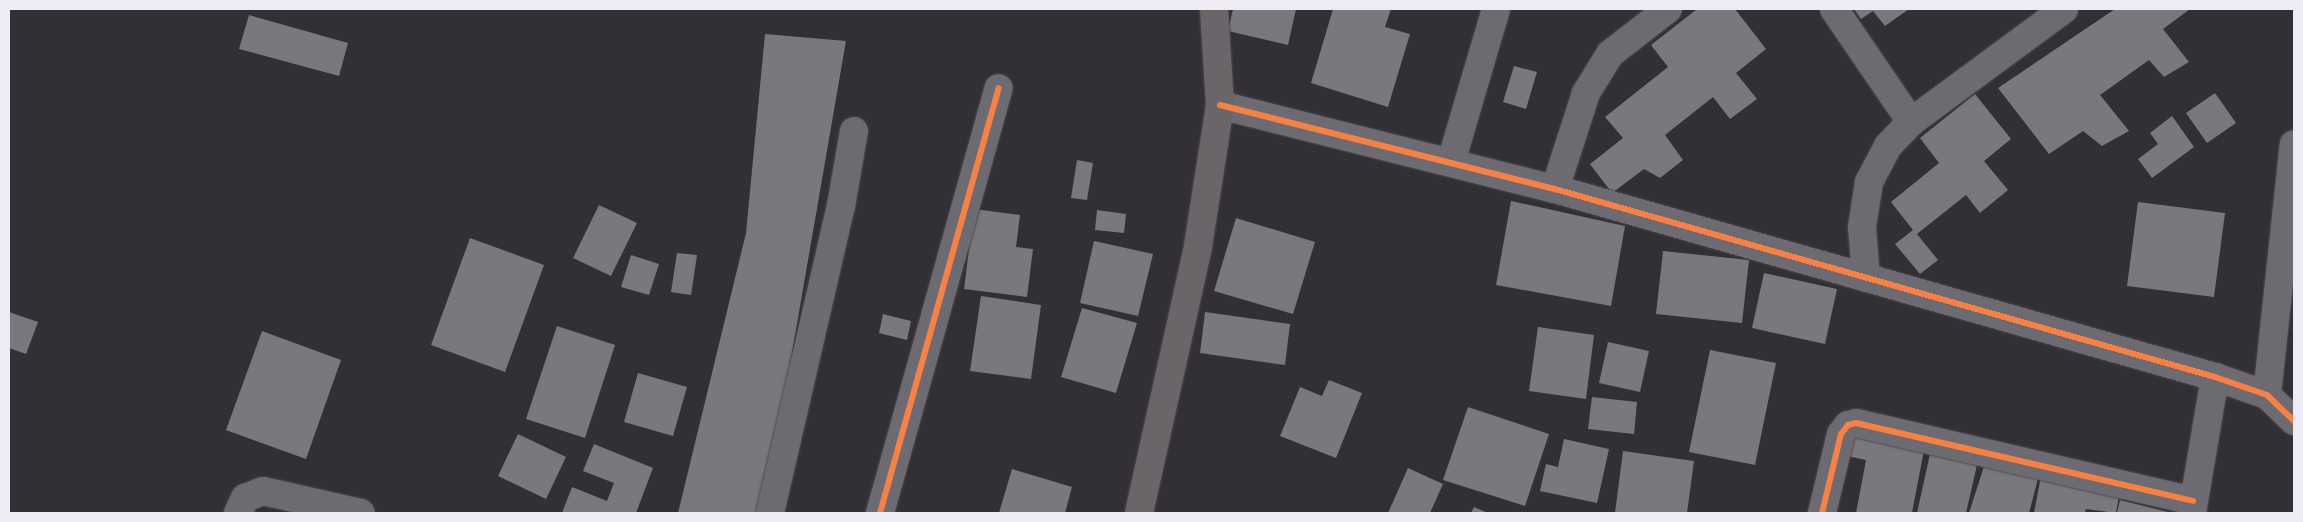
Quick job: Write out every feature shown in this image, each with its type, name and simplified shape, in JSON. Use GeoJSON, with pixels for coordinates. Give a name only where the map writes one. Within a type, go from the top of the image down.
{"type":"FeatureCollection","features":[{"type":"Feature","properties":{"kind":"main road"},"geometry":{"type":"LineString","coordinates":[[1139,513],[1198,246],[1220,105],[1214,9]]}},
{"type":"Feature","properties":{"kind":"street"},"geometry":{"type":"LineString","coordinates":[[1451,162],[1496,9]]}},
{"type":"Feature","properties":{"kind":"street"},"geometry":{"type":"LineString","coordinates":[[1555,189],[1586,93],[1606,62],[1618,48],[1668,9]]}},
{"type":"Feature","properties":{"kind":"street"},"geometry":{"type":"LineString","coordinates":[[1834,9],[1911,122]]}},
{"type":"Feature","properties":{"kind":"street"},"geometry":{"type":"LineString","coordinates":[[1866,278],[1862,227],[1870,182],[1888,146],[1911,122],[2064,9]]}},
{"type":"Feature","properties":{"kind":"street"},"geometry":{"type":"LineString","coordinates":[[880,513],[999,88]]}},
{"type":"Feature","properties":{"kind":"street"},"geometry":{"type":"LineString","coordinates":[[1220,105],[1555,189],[2215,377],[2267,395],[2294,421]]}},
{"type":"Feature","properties":{"kind":"street"},"geometry":{"type":"LineString","coordinates":[[770,513],[841,206],[854,131]]}},
{"type":"Feature","properties":{"kind":"street"},"geometry":{"type":"LineString","coordinates":[[2267,395],[2294,144]]}},
{"type":"Feature","properties":{"kind":"street"},"geometry":{"type":"LineString","coordinates":[[1822,513],[1841,434],[1848,425],[1856,422],[2193,507],[2215,377]]}},
{"type":"Feature","properties":{"kind":"street"},"geometry":{"type":"LineString","coordinates":[[238,513],[245,498],[263,491],[360,513]]}},
{"type":"Feature","properties":{"kind":"building"},"geometry":{"type":"Polygon","coordinates":[[[1233,9],[1296,9],[1288,45],[1228,31],[1233,9]]]}},
{"type":"Feature","properties":{"kind":"building"},"geometry":{"type":"Polygon","coordinates":[[[1333,9],[1391,9],[1385,27],[1410,34],[1388,107],[1311,83],[1333,9]]]}},
{"type":"Feature","properties":{"kind":"building"},"geometry":{"type":"Polygon","coordinates":[[[1697,9],[1735,9],[1766,49],[1736,73],[1757,99],[1730,119],[1713,97],[1665,135],[1683,160],[1660,178],[1644,169],[1612,193],[1590,164],[1623,138],[1605,117],[1668,67],[1651,45],[1697,9]]]}},
{"type":"Feature","properties":{"kind":"building"},"geometry":{"type":"Polygon","coordinates":[[[1854,9],[1909,9],[1885,26],[1873,11],[1861,19],[1854,9]]]}},
{"type":"Feature","properties":{"kind":"building"},"geometry":{"type":"Polygon","coordinates":[[[2115,9],[2190,9],[2163,29],[2189,62],[2164,77],[2149,60],[2100,95],[2129,131],[2102,146],[2083,131],[2049,154],[1998,88],[2115,9]]]}},
{"type":"Feature","properties":{"kind":"building"},"geometry":{"type":"Polygon","coordinates":[[[249,15],[348,43],[339,76],[239,49],[249,15]]]}},
{"type":"Feature","properties":{"kind":"building"},"geometry":{"type":"Polygon","coordinates":[[[765,34],[846,41],[789,370],[756,513],[678,513],[746,233],[765,34]]]}},
{"type":"Feature","properties":{"kind":"building"},"geometry":{"type":"Polygon","coordinates":[[[1514,66],[1537,72],[1526,109],[1503,102],[1514,66]]]}},
{"type":"Feature","properties":{"kind":"building"},"geometry":{"type":"Polygon","coordinates":[[[2215,93],[2236,123],[2207,143],[2186,113],[2215,93]]]}},
{"type":"Feature","properties":{"kind":"building"},"geometry":{"type":"Polygon","coordinates":[[[1975,94],[2011,139],[1984,161],[2008,190],[1980,213],[1966,195],[1917,234],[1938,260],[1920,274],[1895,244],[1913,230],[1891,202],[1939,163],[1920,138],[1975,94]]]}},
{"type":"Feature","properties":{"kind":"building"},"geometry":{"type":"Polygon","coordinates":[[[2172,116],[2194,147],[2152,178],[2138,159],[2158,144],[2150,133],[2172,116]]]}},
{"type":"Feature","properties":{"kind":"building"},"geometry":{"type":"Polygon","coordinates":[[[1077,160],[1093,163],[1087,200],[1071,198],[1077,160]]]}},
{"type":"Feature","properties":{"kind":"building"},"geometry":{"type":"Polygon","coordinates":[[[1511,201],[1625,226],[1611,306],[1496,285],[1511,201]]]}},
{"type":"Feature","properties":{"kind":"building"},"geometry":{"type":"Polygon","coordinates":[[[2138,202],[2225,213],[2214,297],[2127,286],[2138,202]]]}},
{"type":"Feature","properties":{"kind":"building"},"geometry":{"type":"Polygon","coordinates":[[[599,205],[637,223],[611,276],[573,258],[599,205]]]}},
{"type":"Feature","properties":{"kind":"building"},"geometry":{"type":"Polygon","coordinates":[[[974,209],[1020,215],[1016,247],[1033,249],[1027,297],[964,289],[974,209]]]}},
{"type":"Feature","properties":{"kind":"building"},"geometry":{"type":"Polygon","coordinates":[[[1097,210],[1126,214],[1124,233],[1095,230],[1097,210]]]}},
{"type":"Feature","properties":{"kind":"building"},"geometry":{"type":"Polygon","coordinates":[[[1236,218],[1315,242],[1293,314],[1214,291],[1236,218]]]}},
{"type":"Feature","properties":{"kind":"building"},"geometry":{"type":"Polygon","coordinates":[[[470,238],[544,265],[505,372],[431,345],[470,238]]]}},
{"type":"Feature","properties":{"kind":"building"},"geometry":{"type":"Polygon","coordinates":[[[1094,241],[1153,254],[1138,316],[1080,303],[1094,241]]]}},
{"type":"Feature","properties":{"kind":"building"},"geometry":{"type":"Polygon","coordinates":[[[1663,251],[1749,260],[1742,323],[1656,314],[1663,251]]]}},
{"type":"Feature","properties":{"kind":"building"},"geometry":{"type":"Polygon","coordinates":[[[677,253],[697,255],[691,295],[671,292],[677,253]]]}},
{"type":"Feature","properties":{"kind":"building"},"geometry":{"type":"Polygon","coordinates":[[[631,255],[659,264],[649,295],[621,287],[631,255]]]}},
{"type":"Feature","properties":{"kind":"building"},"geometry":{"type":"Polygon","coordinates":[[[1764,273],[1837,289],[1825,344],[1752,328],[1764,273]]]}},
{"type":"Feature","properties":{"kind":"building"},"geometry":{"type":"Polygon","coordinates":[[[981,296],[1041,305],[1031,379],[970,371],[981,296]]]}},
{"type":"Feature","properties":{"kind":"building"},"geometry":{"type":"Polygon","coordinates":[[[1082,308],[1137,323],[1116,393],[1061,377],[1082,308]]]}},
{"type":"Feature","properties":{"kind":"building"},"geometry":{"type":"Polygon","coordinates":[[[9,312],[38,322],[26,354],[9,348],[9,312]]]}},
{"type":"Feature","properties":{"kind":"building"},"geometry":{"type":"Polygon","coordinates":[[[1205,312],[1290,324],[1285,365],[1200,353],[1205,312]]]}},
{"type":"Feature","properties":{"kind":"building"},"geometry":{"type":"Polygon","coordinates":[[[883,314],[911,321],[907,340],[879,333],[883,314]]]}},
{"type":"Feature","properties":{"kind":"building"},"geometry":{"type":"Polygon","coordinates":[[[557,326],[615,345],[585,438],[526,419],[557,326]]]}},
{"type":"Feature","properties":{"kind":"building"},"geometry":{"type":"Polygon","coordinates":[[[1538,327],[1594,335],[1586,399],[1529,391],[1538,327]]]}},
{"type":"Feature","properties":{"kind":"building"},"geometry":{"type":"Polygon","coordinates":[[[262,331],[341,360],[306,459],[226,430],[262,331]]]}},
{"type":"Feature","properties":{"kind":"building"},"geometry":{"type":"Polygon","coordinates":[[[1608,342],[1649,351],[1640,392],[1599,383],[1608,342]]]}},
{"type":"Feature","properties":{"kind":"building"},"geometry":{"type":"Polygon","coordinates":[[[1710,350],[1776,363],[1755,465],[1689,452],[1710,350]]]}},
{"type":"Feature","properties":{"kind":"building"},"geometry":{"type":"Polygon","coordinates":[[[638,373],[687,387],[673,436],[624,422],[638,373]]]}},
{"type":"Feature","properties":{"kind":"building"},"geometry":{"type":"Polygon","coordinates":[[[1329,380],[1362,393],[1336,458],[1280,436],[1300,387],[1322,396],[1329,380]]]}},
{"type":"Feature","properties":{"kind":"building"},"geometry":{"type":"Polygon","coordinates":[[[1592,397],[1637,402],[1634,434],[1588,429],[1592,397]]]}},
{"type":"Feature","properties":{"kind":"building"},"geometry":{"type":"Polygon","coordinates":[[[1468,407],[1549,434],[1525,506],[1443,480],[1468,407]]]}},
{"type":"Feature","properties":{"kind":"building"},"geometry":{"type":"Polygon","coordinates":[[[1852,427],[1925,445],[1912,513],[1856,513],[1866,460],[1847,456],[1852,427]]]}},
{"type":"Feature","properties":{"kind":"building"},"geometry":{"type":"Polygon","coordinates":[[[518,434],[566,457],[546,499],[498,476],[518,434]]]}},
{"type":"Feature","properties":{"kind":"building"},"geometry":{"type":"Polygon","coordinates":[[[1564,439],[1609,449],[1597,503],[1540,491],[1546,464],[1558,467],[1564,439]]]}},
{"type":"Feature","properties":{"kind":"building"},"geometry":{"type":"Polygon","coordinates":[[[594,444],[653,468],[636,513],[562,513],[572,487],[607,501],[614,483],[583,471],[594,444]]]}},
{"type":"Feature","properties":{"kind":"building"},"geometry":{"type":"Polygon","coordinates":[[[1623,451],[1694,461],[1687,513],[1615,513],[1623,451]]]}},
{"type":"Feature","properties":{"kind":"building"},"geometry":{"type":"Polygon","coordinates":[[[1930,454],[1977,465],[1966,513],[1917,513],[1930,454]]]}},
{"type":"Feature","properties":{"kind":"building"},"geometry":{"type":"Polygon","coordinates":[[[1987,457],[2040,471],[2029,513],[1969,513],[1987,457]]]}},
{"type":"Feature","properties":{"kind":"building"},"geometry":{"type":"Polygon","coordinates":[[[1408,468],[1443,484],[1430,513],[1388,513],[1408,468]]]}},
{"type":"Feature","properties":{"kind":"building"},"geometry":{"type":"Polygon","coordinates":[[[1012,469],[1072,487],[1065,513],[999,513],[1012,469]]]}},
{"type":"Feature","properties":{"kind":"building"},"geometry":{"type":"Polygon","coordinates":[[[2041,476],[2120,491],[2116,513],[2086,509],[2085,513],[2034,513],[2041,476]]]}},
{"type":"Feature","properties":{"kind":"building"},"geometry":{"type":"Polygon","coordinates":[[[2120,500],[2172,513],[2117,513],[2120,500]]]}},
{"type":"Feature","properties":{"kind":"building"},"geometry":{"type":"Polygon","coordinates":[[[1474,507],[1488,513],[1471,513],[1474,507]]]}},
{"type":"Feature","properties":{"kind":"cycle path"},"geometry":{"type":"LineString","coordinates":[[880,513],[999,88]]}},
{"type":"Feature","properties":{"kind":"cycle path"},"geometry":{"type":"LineString","coordinates":[[1220,105],[1555,189],[2215,377],[2267,395],[2294,421]]}},
{"type":"Feature","properties":{"kind":"cycle path"},"geometry":{"type":"LineString","coordinates":[[1822,513],[1841,434],[1848,425],[1856,423],[2193,501]]}}]}
